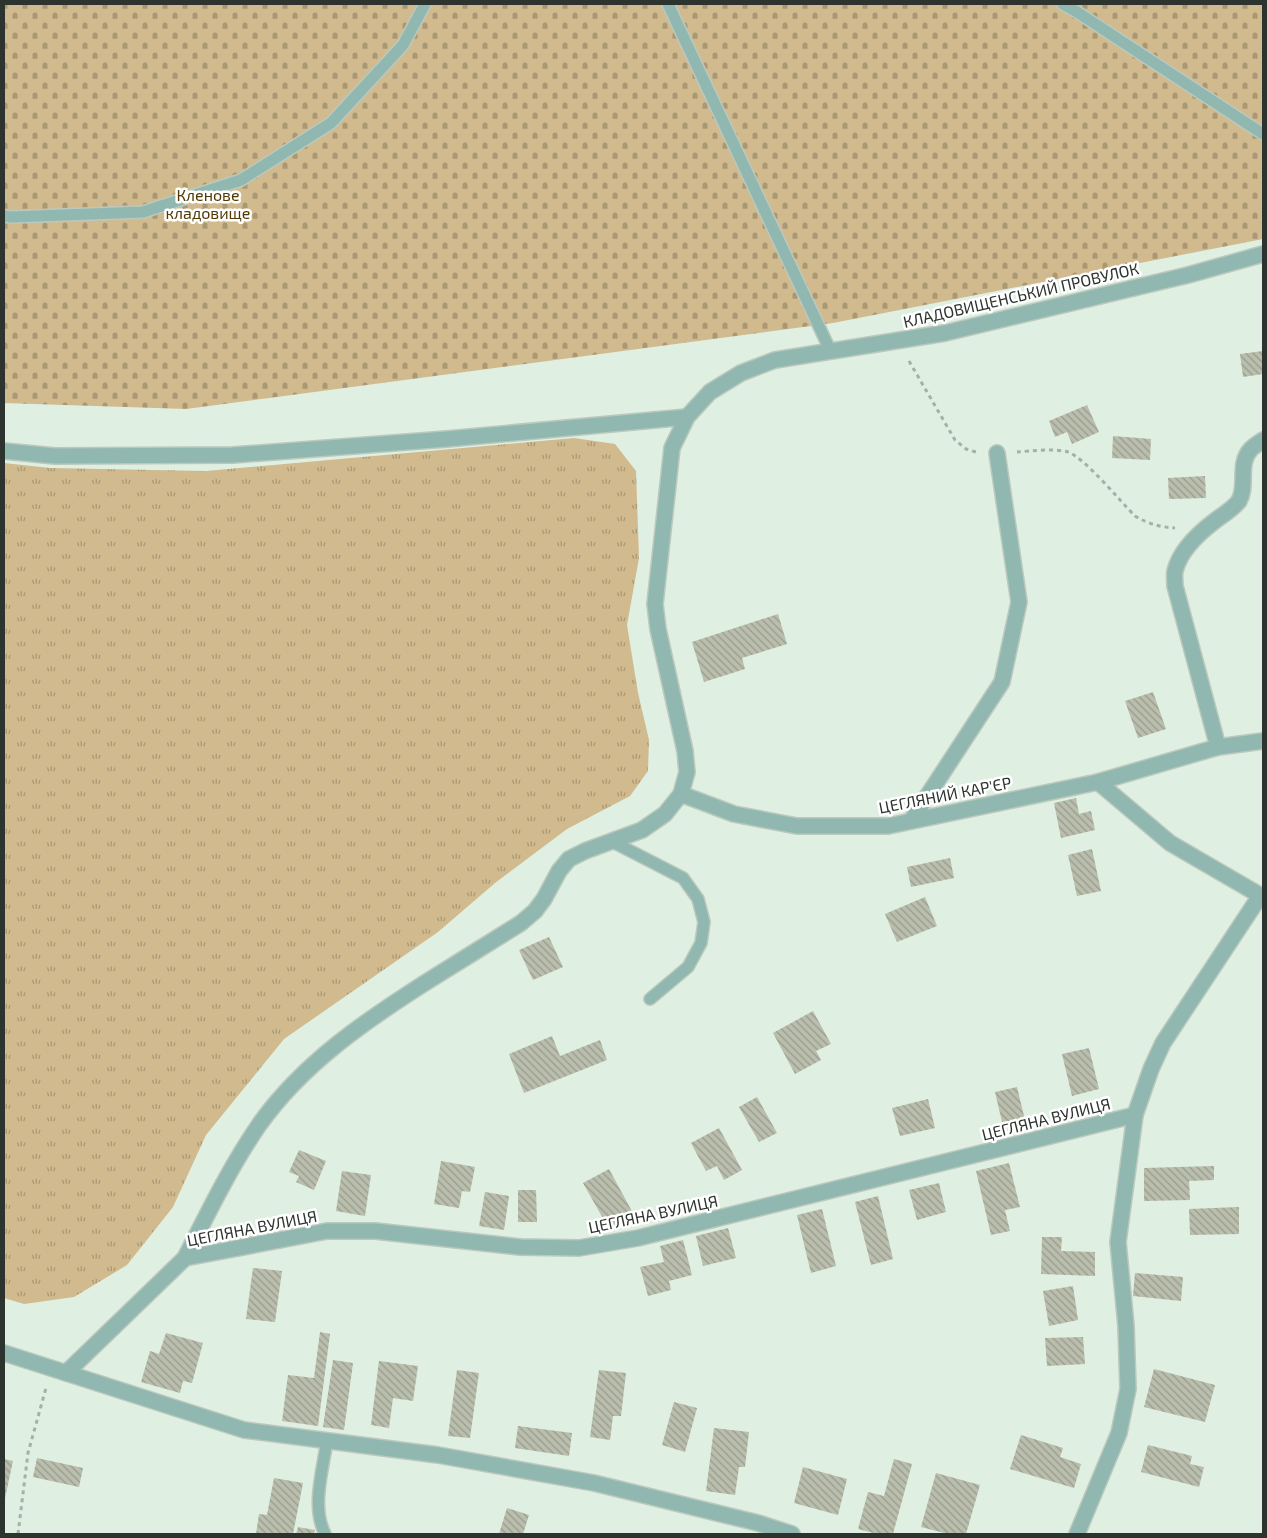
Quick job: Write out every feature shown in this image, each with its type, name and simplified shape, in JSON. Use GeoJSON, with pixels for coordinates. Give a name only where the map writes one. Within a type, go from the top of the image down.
{"type":"FeatureCollection","features":[{"type":"Feature","properties":{"kind":"street","name":"КЛАДОВИЩЕНСЬКИЙ ПРОВУЛОК"},"geometry":{"type":"LineString","coordinates":[[185,1258],[232,1169],[259,1125],[295,1081],[336,1045],[379,1012],[521,923],[535,911],[544,899],[559,871],[569,859],[585,851],[642,830],[665,814],[681,794],[687,772],[685,751],[658,629],[656,604],[672,448],[687,417],[710,392],[741,373],[775,360],[945,333],[1188,275],[1263,254]]}},
{"type":"Feature","properties":{"kind":"street"},"geometry":{"type":"LineString","coordinates":[[4,451],[55,456],[232,455],[447,439],[687,417]]}},
{"type":"Feature","properties":{"kind":"street"},"geometry":{"type":"LineString","coordinates":[[1218,747],[1175,586],[1176,571],[1183,554],[1203,530],[1235,506],[1240,499],[1245,460],[1251,449],[1263,440]]}},
{"type":"Feature","properties":{"kind":"street"},"geometry":{"type":"LineString","coordinates":[[911,822],[1002,682],[1019,602],[996,453]]}},
{"type":"Feature","properties":{"kind":"street","name":"ЦЕГЛЯНИЙ КАР'ЄР"},"geometry":{"type":"LineString","coordinates":[[681,794],[734,814],[797,826],[888,826],[1098,782],[1218,747],[1263,741]]}},
{"type":"Feature","properties":{"kind":"street"},"geometry":{"type":"LineString","coordinates":[[1077,1534],[1119,1433],[1128,1389],[1126,1326],[1118,1242],[1135,1115],[1151,1069],[1163,1044],[1262,896],[1170,843],[1098,782]]}},
{"type":"Feature","properties":{"kind":"street","name":"ЦЕГЛЯНА ВУЛИЦЯ"},"geometry":{"type":"LineString","coordinates":[[59,1371],[185,1258],[327,1231],[375,1231],[520,1247],[579,1248],[638,1238],[1135,1115]]}},
{"type":"Feature","properties":{"kind":"street"},"geometry":{"type":"LineString","coordinates":[[4,1353],[244,1430],[438,1455],[594,1483],[756,1529],[792,1534]]}},
{"type":"Feature","properties":{"kind":"lane"},"geometry":{"type":"LineString","coordinates":[[4,216],[143,212],[240,180],[331,123],[402,45],[425,4]]}},
{"type":"Feature","properties":{"kind":"lane"},"geometry":{"type":"LineString","coordinates":[[668,4],[831,352]]}},
{"type":"Feature","properties":{"kind":"lane"},"geometry":{"type":"LineString","coordinates":[[1063,4],[1263,134]]}},
{"type":"Feature","properties":{"kind":"lane"},"geometry":{"type":"LineString","coordinates":[[611,841],[683,878],[698,899],[704,922],[701,943],[688,967],[650,999]]}},
{"type":"Feature","properties":{"kind":"lane"},"geometry":{"type":"LineString","coordinates":[[325,1534],[318,1503],[327,1440]]}},
{"type":"Feature","properties":{"kind":"path"},"geometry":{"type":"LineString","coordinates":[[898,340],[955,440],[966,449],[979,453],[1066,452],[1080,458],[1135,516],[1162,527],[1203,530]]}},
{"type":"Feature","properties":{"kind":"path"},"geometry":{"type":"LineString","coordinates":[[18,1534],[28,1453],[59,1371]]}},
{"type":"Feature","properties":{"kind":"green space","name":"Кленове кладовище"},"geometry":{"type":"Polygon","coordinates":[[[4,4],[1263,4],[1263,239],[833,323],[186,409],[4,403],[4,4]]]}},
{"type":"Feature","properties":{"kind":"green space"},"geometry":{"type":"Polygon","coordinates":[[[574,438],[615,444],[636,471],[639,558],[627,625],[638,693],[649,740],[648,771],[630,796],[567,829],[495,883],[438,932],[284,1039],[206,1135],[173,1207],[127,1265],[74,1297],[24,1304],[4,1298],[4,463],[50,468],[206,471],[574,438]]]}},
{"type":"Feature","properties":{"kind":"building"},"geometry":{"type":"Polygon","coordinates":[[[1263,351],[1263,374],[1243,377],[1240,354],[1263,351]]]}},
{"type":"Feature","properties":{"kind":"building"},"geometry":{"type":"Polygon","coordinates":[[[1087,405],[1099,432],[1072,444],[1067,432],[1055,437],[1049,421],[1087,405]]]}},
{"type":"Feature","properties":{"kind":"building"},"geometry":{"type":"Polygon","coordinates":[[[1113,436],[1151,439],[1150,460],[1112,458],[1113,436]]]}},
{"type":"Feature","properties":{"kind":"building"},"geometry":{"type":"Polygon","coordinates":[[[1205,476],[1206,498],[1169,499],[1168,478],[1205,476]]]}},
{"type":"Feature","properties":{"kind":"building"},"geometry":{"type":"Polygon","coordinates":[[[778,614],[787,644],[742,658],[745,669],[704,682],[692,642],[778,614]]]}},
{"type":"Feature","properties":{"kind":"building"},"geometry":{"type":"Polygon","coordinates":[[[1153,692],[1166,729],[1138,738],[1125,701],[1153,692]]]}},
{"type":"Feature","properties":{"kind":"building"},"geometry":{"type":"Polygon","coordinates":[[[1076,798],[1079,814],[1091,811],[1095,830],[1061,838],[1054,803],[1076,798]]]}},
{"type":"Feature","properties":{"kind":"building"},"geometry":{"type":"Polygon","coordinates":[[[1092,849],[1101,891],[1077,896],[1068,855],[1092,849]]]}},
{"type":"Feature","properties":{"kind":"building"},"geometry":{"type":"Polygon","coordinates":[[[950,858],[954,878],[911,887],[907,867],[950,858]]]}},
{"type":"Feature","properties":{"kind":"building"},"geometry":{"type":"Polygon","coordinates":[[[925,897],[937,926],[897,942],[885,914],[925,897]]]}},
{"type":"Feature","properties":{"kind":"building"},"geometry":{"type":"Polygon","coordinates":[[[549,937],[563,967],[533,980],[519,950],[549,937]]]}},
{"type":"Feature","properties":{"kind":"building"},"geometry":{"type":"Polygon","coordinates":[[[813,1011],[831,1044],[816,1051],[821,1060],[795,1074],[773,1033],[813,1011]]]}},
{"type":"Feature","properties":{"kind":"building"},"geometry":{"type":"Polygon","coordinates":[[[552,1036],[560,1056],[600,1040],[607,1060],[524,1093],[509,1054],[552,1036]]]}},
{"type":"Feature","properties":{"kind":"building"},"geometry":{"type":"Polygon","coordinates":[[[1089,1048],[1099,1089],[1072,1096],[1062,1054],[1089,1048]]]}},
{"type":"Feature","properties":{"kind":"building"},"geometry":{"type":"Polygon","coordinates":[[[1017,1087],[1025,1120],[1003,1126],[995,1092],[1017,1087]]]}},
{"type":"Feature","properties":{"kind":"building"},"geometry":{"type":"Polygon","coordinates":[[[757,1097],[777,1133],[759,1142],[739,1107],[757,1097]]]}},
{"type":"Feature","properties":{"kind":"building"},"geometry":{"type":"Polygon","coordinates":[[[928,1099],[935,1128],[900,1136],[892,1108],[928,1099]]]}},
{"type":"Feature","properties":{"kind":"building"},"geometry":{"type":"Polygon","coordinates":[[[719,1128],[742,1170],[724,1180],[717,1166],[706,1171],[691,1143],[719,1128]]]}},
{"type":"Feature","properties":{"kind":"building"},"geometry":{"type":"Polygon","coordinates":[[[299,1150],[326,1161],[314,1190],[296,1182],[299,1176],[289,1172],[299,1150]]]}},
{"type":"Feature","properties":{"kind":"building"},"geometry":{"type":"Polygon","coordinates":[[[441,1161],[475,1167],[470,1192],[462,1191],[459,1208],[434,1204],[441,1161]]]}},
{"type":"Feature","properties":{"kind":"building"},"geometry":{"type":"Polygon","coordinates":[[[1009,1163],[1020,1207],[1005,1210],[1010,1231],[991,1235],[976,1171],[1009,1163]]]}},
{"type":"Feature","properties":{"kind":"building"},"geometry":{"type":"Polygon","coordinates":[[[1214,1166],[1214,1180],[1189,1181],[1190,1200],[1144,1201],[1144,1168],[1214,1166]]]}},
{"type":"Feature","properties":{"kind":"building"},"geometry":{"type":"Polygon","coordinates":[[[609,1169],[634,1215],[609,1229],[583,1183],[609,1169]]]}},
{"type":"Feature","properties":{"kind":"building"},"geometry":{"type":"Polygon","coordinates":[[[342,1171],[371,1175],[365,1216],[336,1211],[342,1171]]]}},
{"type":"Feature","properties":{"kind":"building"},"geometry":{"type":"Polygon","coordinates":[[[939,1183],[946,1212],[917,1220],[909,1190],[939,1183]]]}},
{"type":"Feature","properties":{"kind":"building"},"geometry":{"type":"Polygon","coordinates":[[[518,1190],[536,1190],[537,1222],[518,1222],[518,1190]]]}},
{"type":"Feature","properties":{"kind":"building"},"geometry":{"type":"Polygon","coordinates":[[[485,1192],[509,1196],[504,1230],[479,1226],[485,1192]]]}},
{"type":"Feature","properties":{"kind":"building"},"geometry":{"type":"Polygon","coordinates":[[[878,1196],[893,1259],[871,1265],[855,1202],[878,1196]]]}},
{"type":"Feature","properties":{"kind":"building"},"geometry":{"type":"Polygon","coordinates":[[[1239,1207],[1239,1234],[1190,1235],[1189,1209],[1239,1207]]]}},
{"type":"Feature","properties":{"kind":"building"},"geometry":{"type":"Polygon","coordinates":[[[822,1209],[836,1266],[811,1273],[797,1215],[822,1209]]]}},
{"type":"Feature","properties":{"kind":"building"},"geometry":{"type":"Polygon","coordinates":[[[728,1228],[736,1258],[703,1266],[696,1236],[728,1228]]]}},
{"type":"Feature","properties":{"kind":"building"},"geometry":{"type":"Polygon","coordinates":[[[1042,1237],[1062,1237],[1061,1251],[1095,1252],[1095,1276],[1041,1274],[1042,1237]]]}},
{"type":"Feature","properties":{"kind":"building"},"geometry":{"type":"Polygon","coordinates":[[[683,1240],[692,1275],[669,1281],[671,1290],[648,1296],[640,1267],[664,1262],[660,1246],[683,1240]]]}},
{"type":"Feature","properties":{"kind":"building"},"geometry":{"type":"Polygon","coordinates":[[[253,1268],[282,1271],[275,1322],[246,1319],[253,1268]]]}},
{"type":"Feature","properties":{"kind":"building"},"geometry":{"type":"Polygon","coordinates":[[[1135,1273],[1183,1277],[1181,1301],[1133,1296],[1135,1273]]]}},
{"type":"Feature","properties":{"kind":"building"},"geometry":{"type":"Polygon","coordinates":[[[1073,1286],[1078,1320],[1049,1326],[1043,1291],[1073,1286]]]}},
{"type":"Feature","properties":{"kind":"building"},"geometry":{"type":"Polygon","coordinates":[[[320,1332],[330,1334],[318,1426],[282,1421],[288,1375],[314,1378],[320,1332]]]}},
{"type":"Feature","properties":{"kind":"building"},"geometry":{"type":"Polygon","coordinates":[[[166,1333],[203,1343],[192,1383],[183,1381],[180,1393],[141,1382],[150,1351],[159,1354],[166,1333]]]}},
{"type":"Feature","properties":{"kind":"building"},"geometry":{"type":"Polygon","coordinates":[[[1083,1337],[1085,1364],[1047,1366],[1045,1338],[1083,1337]]]}},
{"type":"Feature","properties":{"kind":"building"},"geometry":{"type":"Polygon","coordinates":[[[333,1360],[353,1363],[344,1430],[323,1427],[333,1360]]]}},
{"type":"Feature","properties":{"kind":"building"},"geometry":{"type":"Polygon","coordinates":[[[379,1361],[418,1366],[413,1401],[393,1398],[389,1428],[371,1425],[379,1361]]]}},
{"type":"Feature","properties":{"kind":"building"},"geometry":{"type":"Polygon","coordinates":[[[1154,1369],[1215,1385],[1205,1422],[1144,1407],[1154,1369]]]}},
{"type":"Feature","properties":{"kind":"building"},"geometry":{"type":"Polygon","coordinates":[[[457,1370],[479,1373],[470,1438],[448,1436],[457,1370]]]}},
{"type":"Feature","properties":{"kind":"building"},"geometry":{"type":"Polygon","coordinates":[[[599,1370],[626,1373],[621,1416],[613,1416],[610,1440],[590,1437],[599,1370]]]}},
{"type":"Feature","properties":{"kind":"building"},"geometry":{"type":"Polygon","coordinates":[[[674,1402],[697,1408],[685,1452],[662,1445],[674,1402]]]}},
{"type":"Feature","properties":{"kind":"building"},"geometry":{"type":"Polygon","coordinates":[[[518,1426],[572,1433],[569,1456],[515,1448],[518,1426]]]}},
{"type":"Feature","properties":{"kind":"building"},"geometry":{"type":"Polygon","coordinates":[[[714,1428],[749,1432],[745,1467],[739,1467],[735,1495],[706,1491],[714,1428]]]}},
{"type":"Feature","properties":{"kind":"building"},"geometry":{"type":"Polygon","coordinates":[[[1021,1435],[1063,1448],[1060,1457],[1081,1464],[1074,1488],[1010,1469],[1021,1435]]]}},
{"type":"Feature","properties":{"kind":"building"},"geometry":{"type":"Polygon","coordinates":[[[1148,1445],[1192,1456],[1190,1464],[1204,1467],[1199,1487],[1141,1472],[1148,1445]]]}},
{"type":"Feature","properties":{"kind":"building"},"geometry":{"type":"Polygon","coordinates":[[[37,1458],[83,1468],[79,1487],[33,1477],[37,1458]]]}},
{"type":"Feature","properties":{"kind":"building"},"geometry":{"type":"Polygon","coordinates":[[[4,1459],[13,1461],[5,1498],[4,1498],[4,1459]]]}},
{"type":"Feature","properties":{"kind":"building"},"geometry":{"type":"Polygon","coordinates":[[[894,1459],[912,1464],[893,1534],[877,1534],[858,1529],[868,1492],[884,1496],[894,1459]]]}},
{"type":"Feature","properties":{"kind":"building"},"geometry":{"type":"Polygon","coordinates":[[[803,1467],[847,1479],[838,1515],[794,1503],[803,1467]]]}},
{"type":"Feature","properties":{"kind":"building"},"geometry":{"type":"Polygon","coordinates":[[[936,1473],[980,1485],[966,1534],[948,1534],[921,1527],[936,1473]]]}},
{"type":"Feature","properties":{"kind":"building"},"geometry":{"type":"Polygon","coordinates":[[[274,1478],[303,1483],[293,1534],[256,1534],[259,1514],[267,1515],[274,1478]]]}},
{"type":"Feature","properties":{"kind":"building"},"geometry":{"type":"Polygon","coordinates":[[[507,1508],[529,1515],[523,1534],[499,1534],[507,1508]]]}},
{"type":"Feature","properties":{"kind":"building"},"geometry":{"type":"Polygon","coordinates":[[[298,1527],[315,1530],[314,1534],[296,1534],[298,1527]]]}}]}
